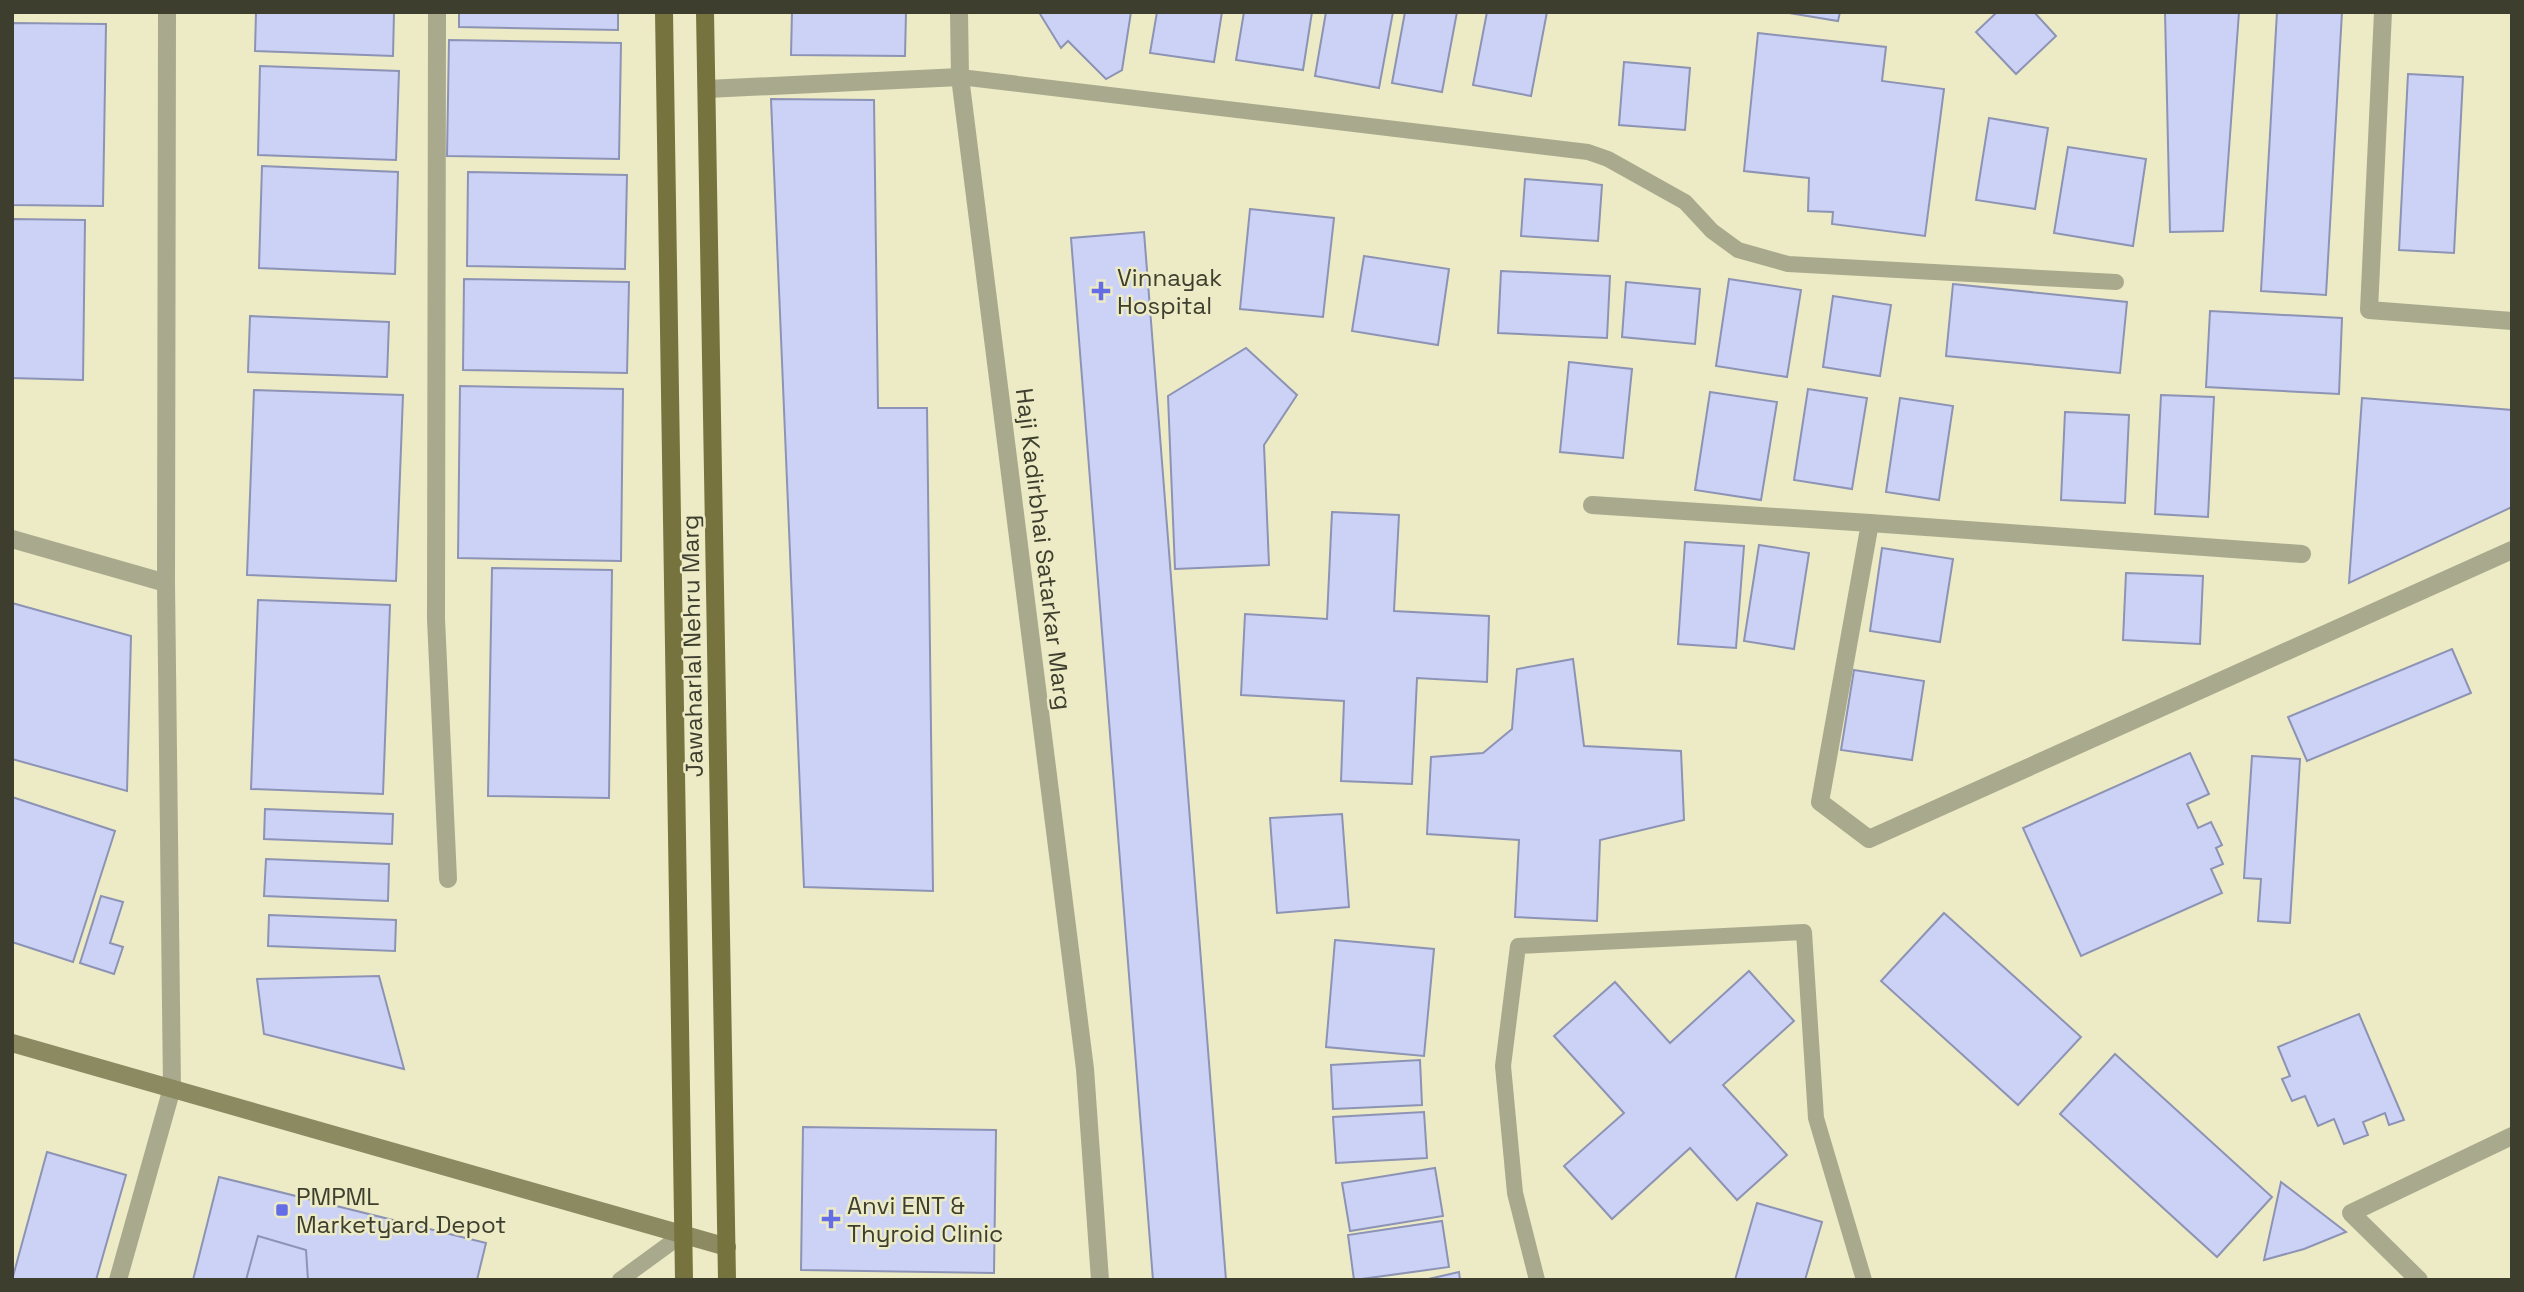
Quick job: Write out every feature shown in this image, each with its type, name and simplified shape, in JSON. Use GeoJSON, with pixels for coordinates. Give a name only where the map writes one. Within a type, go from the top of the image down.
{"type":"FeatureCollection","features":[{"type":"Feature","properties":{"kind":"main road","name":"Jawaharlal Nehru Marg"},"geometry":{"type":"LineString","coordinates":[[664,12],[684,1280]]}},
{"type":"Feature","properties":{"kind":"main road","name":"Jawaharlal Nehru Marg"},"geometry":{"type":"LineString","coordinates":[[705,12],[727,1280]]}},
{"type":"Feature","properties":{"kind":"street"},"geometry":{"type":"LineString","coordinates":[[118,1280],[172,1088],[166,583],[167,12]]}},
{"type":"Feature","properties":{"kind":"street"},"geometry":{"type":"LineString","coordinates":[[437,12],[436,619],[448,879]]}},
{"type":"Feature","properties":{"kind":"street","name":"Haji Kadirbhai Satarkar Marg"},"geometry":{"type":"LineString","coordinates":[[959,12],[960,76],[1083,1056],[1100,1280]]}},
{"type":"Feature","properties":{"kind":"street"},"geometry":{"type":"LineString","coordinates":[[2384,12],[2368,310],[2512,321]]}},
{"type":"Feature","properties":{"kind":"street"},"geometry":{"type":"LineString","coordinates":[[707,89],[960,76]]}},
{"type":"Feature","properties":{"kind":"street"},"geometry":{"type":"LineString","coordinates":[[1592,505],[2302,554]]}},
{"type":"Feature","properties":{"kind":"street"},"geometry":{"type":"LineString","coordinates":[[1870,523],[1820,802],[1869,839],[2512,550]]}},
{"type":"Feature","properties":{"kind":"street"},"geometry":{"type":"LineString","coordinates":[[12,539],[166,583]]}},
{"type":"Feature","properties":{"kind":"street"},"geometry":{"type":"LineString","coordinates":[[12,1043],[727,1247]]}},
{"type":"Feature","properties":{"kind":"street"},"geometry":{"type":"LineString","coordinates":[[2419,1280],[2351,1213],[2512,1136]]}},
{"type":"Feature","properties":{"kind":"lane"},"geometry":{"type":"LineString","coordinates":[[960,76],[1588,152],[1608,159],[1685,202],[1712,231],[1738,250],[1788,264],[2116,282]]}},
{"type":"Feature","properties":{"kind":"lane"},"geometry":{"type":"LineString","coordinates":[[1537,1280],[1515,1193],[1503,1066],[1518,946],[1804,932],[1816,1118],[1864,1280]]}},
{"type":"Feature","properties":{"kind":"lane"},"geometry":{"type":"LineString","coordinates":[[620,1280],[683,1234]]}},
{"type":"Feature","properties":{"kind":"building"},"geometry":{"type":"Polygon","coordinates":[[[256,12],[394,12],[393,56],[255,51],[256,12]]]}},
{"type":"Feature","properties":{"kind":"building"},"geometry":{"type":"Polygon","coordinates":[[[459,12],[618,12],[618,30],[459,27],[459,12]]]}},
{"type":"Feature","properties":{"kind":"building"},"geometry":{"type":"Polygon","coordinates":[[[792,12],[906,12],[905,56],[791,55],[792,12]]]}},
{"type":"Feature","properties":{"kind":"building"},"geometry":{"type":"Polygon","coordinates":[[[1131,12],[1122,70],[1106,79],[1068,41],[1061,48],[1040,14],[1131,12]]]}},
{"type":"Feature","properties":{"kind":"building"},"geometry":{"type":"Polygon","coordinates":[[[1157,12],[1222,12],[1214,62],[1150,53],[1157,12]]]}},
{"type":"Feature","properties":{"kind":"building"},"geometry":{"type":"Polygon","coordinates":[[[1244,12],[1312,12],[1303,70],[1236,60],[1244,12]]]}},
{"type":"Feature","properties":{"kind":"building"},"geometry":{"type":"Polygon","coordinates":[[[1326,12],[1393,12],[1379,88],[1315,76],[1326,12]]]}},
{"type":"Feature","properties":{"kind":"building"},"geometry":{"type":"Polygon","coordinates":[[[1405,12],[1457,12],[1442,92],[1392,83],[1405,12]]]}},
{"type":"Feature","properties":{"kind":"building"},"geometry":{"type":"Polygon","coordinates":[[[1487,12],[1547,12],[1531,96],[1473,85],[1487,12]]]}},
{"type":"Feature","properties":{"kind":"building"},"geometry":{"type":"Polygon","coordinates":[[[1783,12],[1840,12],[1838,21],[1783,12]]]}},
{"type":"Feature","properties":{"kind":"building"},"geometry":{"type":"Polygon","coordinates":[[[1997,12],[2034,12],[2056,36],[2016,74],[1976,32],[1997,12]]]}},
{"type":"Feature","properties":{"kind":"building"},"geometry":{"type":"Polygon","coordinates":[[[2165,12],[2239,12],[2223,231],[2170,232],[2165,12]]]}},
{"type":"Feature","properties":{"kind":"building"},"geometry":{"type":"Polygon","coordinates":[[[2277,12],[2342,12],[2326,295],[2261,291],[2277,12]]]}},
{"type":"Feature","properties":{"kind":"building"},"geometry":{"type":"Polygon","coordinates":[[[12,23],[106,24],[103,206],[12,205],[12,23]]]}},
{"type":"Feature","properties":{"kind":"building"},"geometry":{"type":"Polygon","coordinates":[[[1758,33],[1886,47],[1882,81],[1944,89],[1925,236],[1832,224],[1833,212],[1808,211],[1809,178],[1744,171],[1758,33]]]}},
{"type":"Feature","properties":{"kind":"building"},"geometry":{"type":"Polygon","coordinates":[[[449,40],[621,43],[619,159],[447,156],[449,40]]]}},
{"type":"Feature","properties":{"kind":"building"},"geometry":{"type":"Polygon","coordinates":[[[1624,62],[1690,68],[1685,130],[1619,125],[1624,62]]]}},
{"type":"Feature","properties":{"kind":"building"},"geometry":{"type":"Polygon","coordinates":[[[260,66],[399,71],[396,160],[258,155],[260,66]]]}},
{"type":"Feature","properties":{"kind":"building"},"geometry":{"type":"Polygon","coordinates":[[[2408,74],[2463,77],[2454,253],[2399,250],[2408,74]]]}},
{"type":"Feature","properties":{"kind":"building"},"geometry":{"type":"Polygon","coordinates":[[[771,99],[874,100],[878,408],[927,408],[933,891],[804,887],[771,99]]]}},
{"type":"Feature","properties":{"kind":"building"},"geometry":{"type":"Polygon","coordinates":[[[1989,118],[2048,128],[2035,209],[1976,200],[1989,118]]]}},
{"type":"Feature","properties":{"kind":"building"},"geometry":{"type":"Polygon","coordinates":[[[2068,147],[2146,159],[2133,246],[2054,233],[2068,147]]]}},
{"type":"Feature","properties":{"kind":"building"},"geometry":{"type":"Polygon","coordinates":[[[262,166],[398,172],[395,274],[259,268],[262,166]]]}},
{"type":"Feature","properties":{"kind":"building"},"geometry":{"type":"Polygon","coordinates":[[[468,172],[627,175],[625,269],[467,266],[468,172]]]}},
{"type":"Feature","properties":{"kind":"building"},"geometry":{"type":"Polygon","coordinates":[[[1525,179],[1602,185],[1598,241],[1521,236],[1525,179]]]}},
{"type":"Feature","properties":{"kind":"building"},"geometry":{"type":"Polygon","coordinates":[[[1250,209],[1334,218],[1323,317],[1240,309],[1250,209]]]}},
{"type":"Feature","properties":{"kind":"building"},"geometry":{"type":"Polygon","coordinates":[[[12,219],[85,220],[83,380],[12,378],[12,219]]]}},
{"type":"Feature","properties":{"kind":"building"},"geometry":{"type":"Polygon","coordinates":[[[1144,232],[1226,1280],[1153,1280],[1071,238],[1144,232]]]}},
{"type":"Feature","properties":{"kind":"building"},"geometry":{"type":"Polygon","coordinates":[[[1364,256],[1449,269],[1438,345],[1352,331],[1364,256]]]}},
{"type":"Feature","properties":{"kind":"building"},"geometry":{"type":"Polygon","coordinates":[[[1501,271],[1610,276],[1607,338],[1498,333],[1501,271]]]}},
{"type":"Feature","properties":{"kind":"building"},"geometry":{"type":"Polygon","coordinates":[[[464,279],[629,282],[627,373],[463,370],[464,279]]]}},
{"type":"Feature","properties":{"kind":"building"},"geometry":{"type":"Polygon","coordinates":[[[1729,279],[1801,290],[1787,377],[1716,366],[1729,279]]]}},
{"type":"Feature","properties":{"kind":"building"},"geometry":{"type":"Polygon","coordinates":[[[1626,282],[1700,289],[1695,344],[1622,337],[1626,282]]]}},
{"type":"Feature","properties":{"kind":"building"},"geometry":{"type":"Polygon","coordinates":[[[1953,284],[2127,302],[2120,373],[1946,356],[1953,284]]]}},
{"type":"Feature","properties":{"kind":"building"},"geometry":{"type":"Polygon","coordinates":[[[1833,296],[1891,305],[1880,376],[1823,367],[1833,296]]]}},
{"type":"Feature","properties":{"kind":"building"},"geometry":{"type":"Polygon","coordinates":[[[2210,311],[2342,318],[2339,394],[2206,387],[2210,311]]]}},
{"type":"Feature","properties":{"kind":"building"},"geometry":{"type":"Polygon","coordinates":[[[250,316],[389,322],[387,377],[248,372],[250,316]]]}},
{"type":"Feature","properties":{"kind":"building"},"geometry":{"type":"Polygon","coordinates":[[[1246,348],[1297,395],[1264,445],[1269,565],[1175,569],[1168,396],[1246,348]]]}},
{"type":"Feature","properties":{"kind":"building"},"geometry":{"type":"Polygon","coordinates":[[[1569,362],[1632,369],[1623,458],[1560,452],[1569,362]]]}},
{"type":"Feature","properties":{"kind":"building"},"geometry":{"type":"Polygon","coordinates":[[[460,386],[623,389],[621,561],[458,558],[460,386]]]}},
{"type":"Feature","properties":{"kind":"building"},"geometry":{"type":"Polygon","coordinates":[[[1808,389],[1867,398],[1852,489],[1794,480],[1808,389]]]}},
{"type":"Feature","properties":{"kind":"building"},"geometry":{"type":"Polygon","coordinates":[[[254,390],[403,395],[396,581],[247,575],[254,390]]]}},
{"type":"Feature","properties":{"kind":"building"},"geometry":{"type":"Polygon","coordinates":[[[1710,392],[1777,402],[1761,500],[1695,490],[1710,392]]]}},
{"type":"Feature","properties":{"kind":"building"},"geometry":{"type":"Polygon","coordinates":[[[2161,395],[2214,397],[2208,517],[2155,514],[2161,395]]]}},
{"type":"Feature","properties":{"kind":"building"},"geometry":{"type":"Polygon","coordinates":[[[1900,398],[1953,406],[1939,500],[1886,492],[1900,398]]]}},
{"type":"Feature","properties":{"kind":"building"},"geometry":{"type":"Polygon","coordinates":[[[2362,398],[2512,410],[2512,507],[2349,583],[2362,398]]]}},
{"type":"Feature","properties":{"kind":"building"},"geometry":{"type":"Polygon","coordinates":[[[2065,412],[2129,415],[2125,503],[2061,500],[2065,412]]]}},
{"type":"Feature","properties":{"kind":"building"},"geometry":{"type":"Polygon","coordinates":[[[1332,512],[1399,515],[1394,611],[1489,616],[1487,682],[1417,678],[1412,784],[1341,781],[1344,701],[1241,695],[1245,614],[1327,619],[1332,512]]]}},
{"type":"Feature","properties":{"kind":"building"},"geometry":{"type":"Polygon","coordinates":[[[1685,542],[1744,546],[1736,648],[1678,644],[1685,542]]]}},
{"type":"Feature","properties":{"kind":"building"},"geometry":{"type":"Polygon","coordinates":[[[1759,545],[1809,553],[1794,649],[1744,641],[1759,545]]]}},
{"type":"Feature","properties":{"kind":"building"},"geometry":{"type":"Polygon","coordinates":[[[1882,548],[1953,559],[1940,642],[1870,631],[1882,548]]]}},
{"type":"Feature","properties":{"kind":"building"},"geometry":{"type":"Polygon","coordinates":[[[492,568],[612,570],[609,798],[488,796],[492,568]]]}},
{"type":"Feature","properties":{"kind":"building"},"geometry":{"type":"Polygon","coordinates":[[[2126,573],[2203,576],[2200,644],[2123,640],[2126,573]]]}},
{"type":"Feature","properties":{"kind":"building"},"geometry":{"type":"Polygon","coordinates":[[[258,600],[390,605],[383,794],[251,789],[258,600]]]}},
{"type":"Feature","properties":{"kind":"building"},"geometry":{"type":"Polygon","coordinates":[[[12,603],[131,636],[127,791],[12,759],[12,603]]]}},
{"type":"Feature","properties":{"kind":"building"},"geometry":{"type":"Polygon","coordinates":[[[2452,649],[2471,693],[2307,761],[2288,717],[2452,649]]]}},
{"type":"Feature","properties":{"kind":"building"},"geometry":{"type":"Polygon","coordinates":[[[1573,659],[1584,746],[1681,751],[1684,820],[1600,840],[1597,921],[1515,917],[1519,840],[1427,834],[1431,757],[1483,753],[1512,729],[1517,669],[1573,659]]]}},
{"type":"Feature","properties":{"kind":"building"},"geometry":{"type":"Polygon","coordinates":[[[1854,670],[1924,681],[1912,760],[1841,750],[1854,670]]]}},
{"type":"Feature","properties":{"kind":"building"},"geometry":{"type":"Polygon","coordinates":[[[2190,753],[2209,794],[2187,804],[2198,828],[2211,822],[2222,845],[2216,848],[2223,864],[2211,869],[2222,893],[2081,956],[2023,828],[2190,753]]]}},
{"type":"Feature","properties":{"kind":"building"},"geometry":{"type":"Polygon","coordinates":[[[2252,756],[2300,759],[2290,923],[2258,921],[2261,879],[2244,878],[2252,756]]]}},
{"type":"Feature","properties":{"kind":"building"},"geometry":{"type":"Polygon","coordinates":[[[12,797],[115,831],[73,962],[12,942],[12,797]]]}},
{"type":"Feature","properties":{"kind":"building"},"geometry":{"type":"Polygon","coordinates":[[[265,809],[393,814],[392,844],[264,839],[265,809]]]}},
{"type":"Feature","properties":{"kind":"building"},"geometry":{"type":"Polygon","coordinates":[[[1342,814],[1349,907],[1277,913],[1270,818],[1342,814]]]}},
{"type":"Feature","properties":{"kind":"building"},"geometry":{"type":"Polygon","coordinates":[[[266,859],[389,864],[388,901],[264,896],[266,859]]]}},
{"type":"Feature","properties":{"kind":"building"},"geometry":{"type":"Polygon","coordinates":[[[101,896],[123,902],[110,943],[123,947],[114,974],[80,963],[101,896]]]}},
{"type":"Feature","properties":{"kind":"building"},"geometry":{"type":"Polygon","coordinates":[[[1944,913],[2081,1037],[2018,1105],[1881,981],[1944,913]]]}},
{"type":"Feature","properties":{"kind":"building"},"geometry":{"type":"Polygon","coordinates":[[[269,915],[396,920],[395,951],[268,946],[269,915]]]}},
{"type":"Feature","properties":{"kind":"building"},"geometry":{"type":"Polygon","coordinates":[[[1335,940],[1434,949],[1424,1056],[1326,1047],[1335,940]]]}},
{"type":"Feature","properties":{"kind":"building"},"geometry":{"type":"Polygon","coordinates":[[[1749,971],[1794,1021],[1723,1085],[1787,1155],[1737,1200],[1690,1148],[1612,1219],[1564,1166],[1624,1113],[1554,1036],[1615,982],[1670,1043],[1749,971]]]}},
{"type":"Feature","properties":{"kind":"building"},"geometry":{"type":"Polygon","coordinates":[[[379,976],[404,1069],[264,1034],[257,979],[379,976]]]}},
{"type":"Feature","properties":{"kind":"building"},"geometry":{"type":"Polygon","coordinates":[[[2359,1014],[2404,1120],[2389,1125],[2385,1113],[2363,1122],[2368,1135],[2344,1144],[2334,1119],[2318,1126],[2305,1096],[2292,1101],[2282,1079],[2290,1076],[2278,1047],[2359,1014]]]}},
{"type":"Feature","properties":{"kind":"building"},"geometry":{"type":"Polygon","coordinates":[[[2115,1054],[2272,1197],[2217,1257],[2060,1114],[2115,1054]]]}},
{"type":"Feature","properties":{"kind":"building"},"geometry":{"type":"Polygon","coordinates":[[[1420,1060],[1422,1105],[1333,1109],[1331,1065],[1420,1060]]]}},
{"type":"Feature","properties":{"kind":"building"},"geometry":{"type":"Polygon","coordinates":[[[1424,1112],[1427,1158],[1336,1163],[1333,1117],[1424,1112]]]}},
{"type":"Feature","properties":{"kind":"building"},"geometry":{"type":"Polygon","coordinates":[[[803,1127],[996,1130],[994,1273],[801,1270],[803,1127]]]}},
{"type":"Feature","properties":{"kind":"building"},"geometry":{"type":"Polygon","coordinates":[[[47,1152],[126,1175],[96,1280],[12,1280],[47,1152]]]}},
{"type":"Feature","properties":{"kind":"building"},"geometry":{"type":"Polygon","coordinates":[[[1435,1168],[1443,1216],[1350,1231],[1342,1183],[1435,1168]]]}},
{"type":"Feature","properties":{"kind":"building","name":"PMPML Marketyard Depot"},"geometry":{"type":"Polygon","coordinates":[[[219,1177],[486,1243],[477,1280],[193,1280],[219,1177]]]}},
{"type":"Feature","properties":{"kind":"building"},"geometry":{"type":"Polygon","coordinates":[[[2281,1182],[2346,1232],[2304,1249],[2264,1260],[2281,1182]]]}},
{"type":"Feature","properties":{"kind":"building"},"geometry":{"type":"Polygon","coordinates":[[[1757,1203],[1822,1222],[1805,1280],[1735,1280],[1757,1203]]]}},
{"type":"Feature","properties":{"kind":"building"},"geometry":{"type":"Polygon","coordinates":[[[1442,1221],[1449,1267],[1354,1280],[1348,1235],[1442,1221]]]}},
{"type":"Feature","properties":{"kind":"building","name":"PMPML Marketyard Depot"},"geometry":{"type":"Polygon","coordinates":[[[258,1236],[306,1250],[308,1280],[246,1280],[258,1236]]]}},
{"type":"Feature","properties":{"kind":"building"},"geometry":{"type":"Polygon","coordinates":[[[1459,1272],[1460,1280],[1424,1280],[1459,1272]]]}},
{"type":"Feature","properties":{"kind":"place","name":"Vinnayak Hospital"},"geometry":{"type":"Point","coordinates":[1101,291]}},
{"type":"Feature","properties":{"kind":"place","name":"PMPML Marketyard Depot"},"geometry":{"type":"Point","coordinates":[282,1210]}},
{"type":"Feature","properties":{"kind":"place","name":"Anvi ENT & Thyroid Clinic"},"geometry":{"type":"Point","coordinates":[831,1219]}}]}
